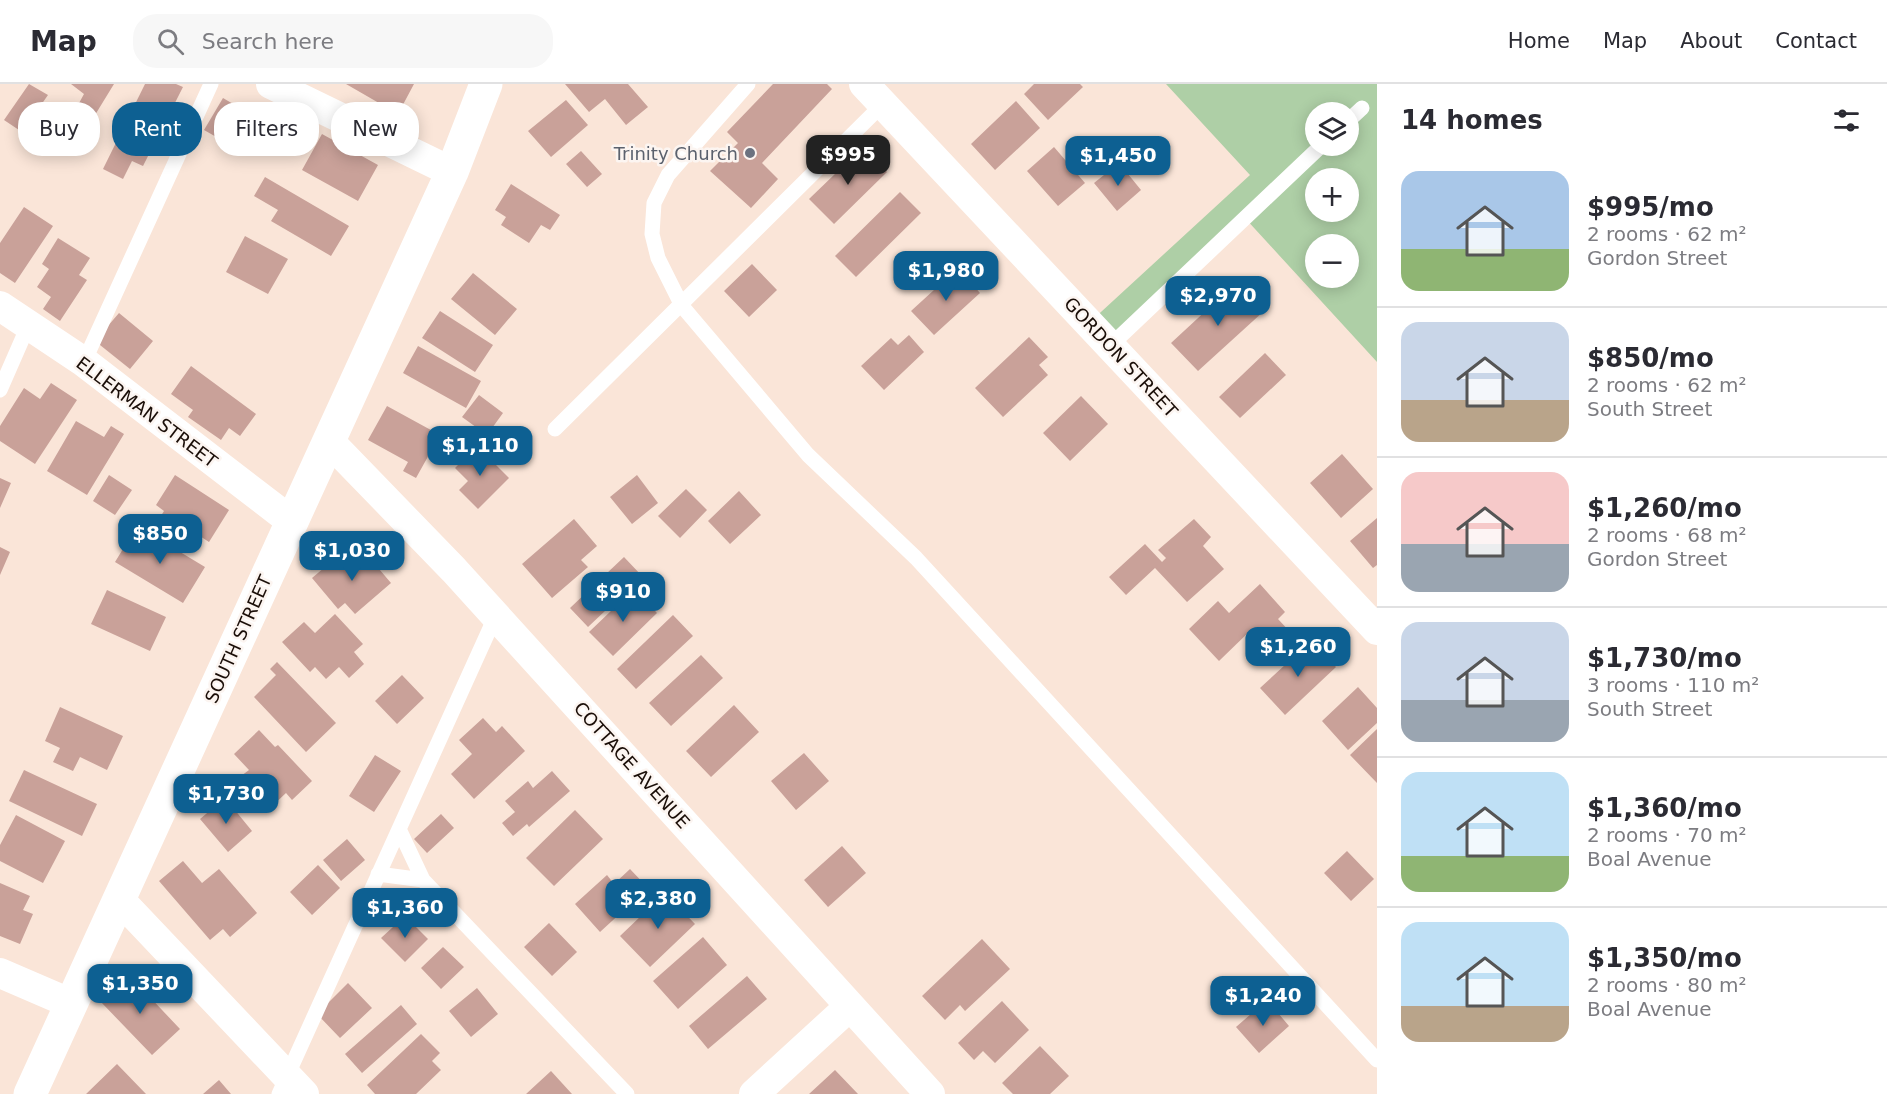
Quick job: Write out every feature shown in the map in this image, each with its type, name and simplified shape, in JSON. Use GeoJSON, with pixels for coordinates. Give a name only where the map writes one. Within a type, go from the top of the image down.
{"type":"FeatureCollection","features":[{"type":"Feature","properties":{"kind":"street"},"geometry":{"type":"LineString","coordinates":[[271,84],[452,172]]}},
{"type":"Feature","properties":{"kind":"street","name":"SOUTH STREET"},"geometry":{"type":"LineString","coordinates":[[30,1094],[452,172],[486,84]]}},
{"type":"Feature","properties":{"kind":"street","name":"GORDON STREET"},"geometry":{"type":"LineString","coordinates":[[874,94],[1377,630]]}},
{"type":"Feature","properties":{"kind":"street","name":"ELLERMAN STREET"},"geometry":{"type":"LineString","coordinates":[[0,306],[84,362],[291,521]]}},
{"type":"Feature","properties":{"kind":"street","name":"COTTAGE AVENUE"},"geometry":{"type":"LineString","coordinates":[[329,441],[495,615],[930,1094]]}},
{"type":"Feature","properties":{"kind":"street"},"geometry":{"type":"LineString","coordinates":[[120,900],[290,1088]]}},
{"type":"Feature","properties":{"kind":"street"},"geometry":{"type":"LineString","coordinates":[[0,973],[72,1004]]}},
{"type":"Feature","properties":{"kind":"street"},"geometry":{"type":"LineString","coordinates":[[754,1094],[850,1006]]}},
{"type":"Feature","properties":{"kind":"lane"},"geometry":{"type":"LineString","coordinates":[[84,362],[211,84]]}},
{"type":"Feature","properties":{"kind":"lane"},"geometry":{"type":"LineString","coordinates":[[748,84],[668,175],[654,203],[652,234],[658,258],[682,306],[808,455],[916,558],[1377,1060]]}},
{"type":"Feature","properties":{"kind":"lane"},"geometry":{"type":"LineString","coordinates":[[555,429],[682,306],[874,94]]}},
{"type":"Feature","properties":{"kind":"lane"},"geometry":{"type":"LineString","coordinates":[[1359,111],[1362,108]]}},
{"type":"Feature","properties":{"kind":"lane"},"geometry":{"type":"LineString","coordinates":[[1110,346],[1311,156]]}},
{"type":"Feature","properties":{"kind":"lane"},"geometry":{"type":"LineString","coordinates":[[0,390],[28,326]]}},
{"type":"Feature","properties":{"kind":"lane"},"geometry":{"type":"LineString","coordinates":[[290,1088],[378,874],[495,615]]}},
{"type":"Feature","properties":{"kind":"lane"},"geometry":{"type":"LineString","coordinates":[[399,829],[423,880],[627,1094]]}},
{"type":"Feature","properties":{"kind":"lane"},"geometry":{"type":"LineString","coordinates":[[378,874],[423,880]]}},
{"type":"Feature","properties":{"kind":"green space"},"geometry":{"type":"Polygon","coordinates":[[[1166,84],[1377,84],[1377,362],[1309,288],[1359,288],[1359,234],[1305,234],[1305,284],[1244,217],[1110,346],[1089,323],[1250,175],[1166,84]]]}},
{"type":"Feature","properties":{"kind":"building"},"geometry":{"type":"Polygon","coordinates":[[[29,84],[48,95],[43,102],[18,102],[18,129],[4,120],[29,84]]]}},
{"type":"Feature","properties":{"kind":"building"},"geometry":{"type":"Polygon","coordinates":[[[71,84],[114,84],[100,107],[100,102],[80,102],[84,94],[71,84]]]}},
{"type":"Feature","properties":{"kind":"building"},"geometry":{"type":"Polygon","coordinates":[[[145,84],[176,84],[183,87],[175,102],[136,102],[145,84]]]}},
{"type":"Feature","properties":{"kind":"building"},"geometry":{"type":"Polygon","coordinates":[[[346,84],[414,84],[404,102],[377,102],[346,84]]]}},
{"type":"Feature","properties":{"kind":"building"},"geometry":{"type":"Polygon","coordinates":[[[565,84],[628,84],[648,107],[626,125],[605,99],[589,112],[565,84]]]}},
{"type":"Feature","properties":{"kind":"building","name":"Trinity Church"},"geometry":{"type":"Polygon","coordinates":[[[773,84],[827,84],[832,89],[762,163],[778,179],[751,208],[710,171],[738,143],[727,132],[773,84]]]}},
{"type":"Feature","properties":{"kind":"building"},"geometry":{"type":"Polygon","coordinates":[[[1034,84],[1080,84],[1083,87],[1048,120],[1024,94],[1034,84]]]}},
{"type":"Feature","properties":{"kind":"building"},"geometry":{"type":"Polygon","coordinates":[[[566,100],[588,125],[551,157],[528,131],[566,100]]]}},
{"type":"Feature","properties":{"kind":"building"},"geometry":{"type":"Polygon","coordinates":[[[1016,101],[1040,128],[995,170],[971,144],[1016,101]]]}},
{"type":"Feature","properties":{"kind":"building"},"geometry":{"type":"Polygon","coordinates":[[[214,113],[214,136],[204,130],[214,113]]]}},
{"type":"Feature","properties":{"kind":"building"},"geometry":{"type":"Polygon","coordinates":[[[322,134],[331,139],[331,156],[362,156],[378,165],[358,201],[302,170],[310,156],[319,156],[319,139],[322,134]]]}},
{"type":"Feature","properties":{"kind":"building"},"geometry":{"type":"Polygon","coordinates":[[[863,147],[887,172],[834,224],[809,199],[863,147]]]}},
{"type":"Feature","properties":{"kind":"building"},"geometry":{"type":"Polygon","coordinates":[[[1054,147],[1085,183],[1058,206],[1027,171],[1054,147]]]}},
{"type":"Feature","properties":{"kind":"building"},"geometry":{"type":"Polygon","coordinates":[[[112,151],[112,156],[148,156],[143,166],[132,161],[123,179],[103,169],[112,151]]]}},
{"type":"Feature","properties":{"kind":"building"},"geometry":{"type":"Polygon","coordinates":[[[581,151],[602,174],[587,187],[566,164],[581,151]]]}},
{"type":"Feature","properties":{"kind":"building"},"geometry":{"type":"Polygon","coordinates":[[[1119,163],[1141,190],[1117,211],[1094,183],[1119,163]]]}},
{"type":"Feature","properties":{"kind":"building"},"geometry":{"type":"Polygon","coordinates":[[[265,177],[349,226],[331,256],[271,221],[278,210],[254,196],[265,177]]]}},
{"type":"Feature","properties":{"kind":"building"},"geometry":{"type":"Polygon","coordinates":[[[511,184],[560,215],[550,230],[541,225],[529,243],[501,225],[506,217],[495,210],[511,184]]]}},
{"type":"Feature","properties":{"kind":"building"},"geometry":{"type":"Polygon","coordinates":[[[900,192],[921,213],[856,277],[835,256],[900,192]]]}},
{"type":"Feature","properties":{"kind":"building"},"geometry":{"type":"Polygon","coordinates":[[[24,207],[53,226],[15,283],[0,273],[0,243],[24,207]]]}},
{"type":"Feature","properties":{"kind":"building"},"geometry":{"type":"Polygon","coordinates":[[[245,236],[288,259],[268,294],[226,272],[245,236]]]}},
{"type":"Feature","properties":{"kind":"building"},"geometry":{"type":"Polygon","coordinates":[[[58,238],[90,258],[79,275],[87,280],[60,321],[43,309],[51,297],[37,287],[49,269],[42,264],[58,238]]]}},
{"type":"Feature","properties":{"kind":"building"},"geometry":{"type":"Polygon","coordinates":[[[752,264],[777,290],[749,317],[724,291],[752,264]]]}},
{"type":"Feature","properties":{"kind":"building"},"geometry":{"type":"Polygon","coordinates":[[[958,268],[980,293],[934,335],[911,311],[958,268]]]}},
{"type":"Feature","properties":{"kind":"building"},"geometry":{"type":"Polygon","coordinates":[[[473,273],[517,309],[495,335],[451,299],[473,273]]]}},
{"type":"Feature","properties":{"kind":"building"},"geometry":{"type":"Polygon","coordinates":[[[1237,282],[1264,311],[1198,371],[1171,343],[1237,282]]]}},
{"type":"Feature","properties":{"kind":"building"},"geometry":{"type":"Polygon","coordinates":[[[440,311],[493,345],[475,372],[422,338],[440,311]]]}},
{"type":"Feature","properties":{"kind":"building"},"geometry":{"type":"Polygon","coordinates":[[[119,313],[153,341],[130,369],[95,341],[119,313]]]}},
{"type":"Feature","properties":{"kind":"building"},"geometry":{"type":"Polygon","coordinates":[[[909,335],[924,352],[884,390],[861,366],[891,338],[898,345],[909,335]]]}},
{"type":"Feature","properties":{"kind":"building"},"geometry":{"type":"Polygon","coordinates":[[[1029,337],[1048,357],[1039,365],[1048,375],[1003,417],[975,388],[1029,337]]]}},
{"type":"Feature","properties":{"kind":"building"},"geometry":{"type":"Polygon","coordinates":[[[418,346],[481,381],[466,408],[403,373],[418,346]]]}},
{"type":"Feature","properties":{"kind":"building"},"geometry":{"type":"Polygon","coordinates":[[[1265,353],[1286,375],[1240,418],[1219,397],[1265,353]]]}},
{"type":"Feature","properties":{"kind":"building"},"geometry":{"type":"Polygon","coordinates":[[[191,366],[256,414],[240,436],[229,428],[221,440],[188,417],[193,410],[171,394],[191,366]]]}},
{"type":"Feature","properties":{"kind":"building"},"geometry":{"type":"Polygon","coordinates":[[[51,383],[77,400],[35,464],[0,441],[0,426],[24,388],[40,399],[51,383]]]}},
{"type":"Feature","properties":{"kind":"building"},"geometry":{"type":"Polygon","coordinates":[[[479,395],[503,413],[487,435],[462,417],[479,395]]]}},
{"type":"Feature","properties":{"kind":"building"},"geometry":{"type":"Polygon","coordinates":[[[1081,396],[1108,424],[1070,461],[1043,433],[1081,396]]]}},
{"type":"Feature","properties":{"kind":"building"},"geometry":{"type":"Polygon","coordinates":[[[387,406],[440,435],[416,478],[403,471],[408,462],[368,440],[387,406]]]}},
{"type":"Feature","properties":{"kind":"building"},"geometry":{"type":"Polygon","coordinates":[[[76,421],[104,437],[111,426],[124,434],[87,495],[47,471],[76,421]]]}},
{"type":"Feature","properties":{"kind":"building"},"geometry":{"type":"Polygon","coordinates":[[[477,446],[509,478],[478,509],[459,490],[468,481],[455,468],[477,446]]]}},
{"type":"Feature","properties":{"kind":"building"},"geometry":{"type":"Polygon","coordinates":[[[1342,454],[1373,489],[1341,518],[1310,483],[1342,454]]]}},
{"type":"Feature","properties":{"kind":"building"},"geometry":{"type":"Polygon","coordinates":[[[109,475],[132,490],[115,515],[93,501],[109,475]]]}},
{"type":"Feature","properties":{"kind":"building"},"geometry":{"type":"Polygon","coordinates":[[[175,475],[229,510],[209,542],[183,525],[174,540],[154,527],[164,511],[156,505],[175,475]]]}},
{"type":"Feature","properties":{"kind":"building"},"geometry":{"type":"Polygon","coordinates":[[[637,475],[658,503],[632,524],[610,497],[637,475]]]}},
{"type":"Feature","properties":{"kind":"building"},"geometry":{"type":"Polygon","coordinates":[[[0,478],[11,483],[0,508],[0,478]]]}},
{"type":"Feature","properties":{"kind":"building"},"geometry":{"type":"Polygon","coordinates":[[[686,489],[707,510],[680,538],[658,516],[686,489]]]}},
{"type":"Feature","properties":{"kind":"building"},"geometry":{"type":"Polygon","coordinates":[[[739,491],[761,515],[730,544],[708,521],[739,491]]]}},
{"type":"Feature","properties":{"kind":"building"},"geometry":{"type":"Polygon","coordinates":[[[1377,518],[1377,565],[1373,568],[1350,541],[1377,518]]]}},
{"type":"Feature","properties":{"kind":"building"},"geometry":{"type":"Polygon","coordinates":[[[574,519],[597,546],[581,560],[588,567],[552,598],[522,564],[574,519]]]}},
{"type":"Feature","properties":{"kind":"building"},"geometry":{"type":"Polygon","coordinates":[[[1194,519],[1211,537],[1203,546],[1224,569],[1187,602],[1155,568],[1126,595],[1109,577],[1145,544],[1162,562],[1166,558],[1158,550],[1194,519]]]}},
{"type":"Feature","properties":{"kind":"building"},"geometry":{"type":"Polygon","coordinates":[[[137,526],[205,567],[183,603],[115,562],[137,526]]]}},
{"type":"Feature","properties":{"kind":"building"},"geometry":{"type":"Polygon","coordinates":[[[0,547],[10,552],[0,575],[0,547]]]}},
{"type":"Feature","properties":{"kind":"building"},"geometry":{"type":"Polygon","coordinates":[[[362,549],[391,583],[355,614],[345,603],[338,609],[312,578],[331,562],[338,570],[362,549]]]}},
{"type":"Feature","properties":{"kind":"building"},"geometry":{"type":"Polygon","coordinates":[[[624,557],[642,576],[588,627],[570,608],[624,557]]]}},
{"type":"Feature","properties":{"kind":"building"},"geometry":{"type":"Polygon","coordinates":[[[1260,584],[1285,612],[1278,619],[1291,633],[1272,651],[1252,629],[1219,661],[1189,629],[1218,601],[1229,613],[1260,584]]]}},
{"type":"Feature","properties":{"kind":"building"},"geometry":{"type":"Polygon","coordinates":[[[634,589],[657,613],[613,656],[589,632],[634,589]]]}},
{"type":"Feature","properties":{"kind":"building"},"geometry":{"type":"Polygon","coordinates":[[[107,590],[166,617],[150,651],[91,624],[107,590]]]}},
{"type":"Feature","properties":{"kind":"building"},"geometry":{"type":"Polygon","coordinates":[[[335,614],[363,644],[354,652],[364,664],[349,678],[339,667],[326,679],[315,667],[310,672],[282,642],[304,622],[315,633],[335,614]]]}},
{"type":"Feature","properties":{"kind":"building"},"geometry":{"type":"Polygon","coordinates":[[[673,615],[693,636],[636,689],[617,669],[673,615]]]}},
{"type":"Feature","properties":{"kind":"building"},"geometry":{"type":"Polygon","coordinates":[[[1311,641],[1336,667],[1285,715],[1260,688],[1311,641]]]}},
{"type":"Feature","properties":{"kind":"building"},"geometry":{"type":"Polygon","coordinates":[[[701,655],[723,678],[671,726],[649,703],[701,655]]]}},
{"type":"Feature","properties":{"kind":"building"},"geometry":{"type":"Polygon","coordinates":[[[277,662],[336,723],[306,752],[254,697],[276,675],[270,669],[277,662]]]}},
{"type":"Feature","properties":{"kind":"building"},"geometry":{"type":"Polygon","coordinates":[[[402,675],[424,698],[397,724],[375,701],[402,675]]]}},
{"type":"Feature","properties":{"kind":"building"},"geometry":{"type":"Polygon","coordinates":[[[1358,687],[1377,708],[1377,723],[1348,750],[1322,721],[1358,687]]]}},
{"type":"Feature","properties":{"kind":"building"},"geometry":{"type":"Polygon","coordinates":[[[734,705],[759,732],[711,777],[686,751],[734,705]]]}},
{"type":"Feature","properties":{"kind":"building"},"geometry":{"type":"Polygon","coordinates":[[[60,707],[123,736],[107,770],[80,757],[73,771],[53,762],[60,748],[45,741],[60,707]]]}},
{"type":"Feature","properties":{"kind":"building"},"geometry":{"type":"Polygon","coordinates":[[[483,718],[496,732],[502,726],[525,751],[474,799],[451,774],[472,754],[459,740],[483,718]]]}},
{"type":"Feature","properties":{"kind":"building"},"geometry":{"type":"Polygon","coordinates":[[[1377,729],[1377,783],[1350,755],[1377,729]]]}},
{"type":"Feature","properties":{"kind":"building"},"geometry":{"type":"Polygon","coordinates":[[[259,730],[275,747],[278,745],[312,781],[292,800],[286,793],[270,808],[241,776],[249,770],[234,754],[259,730]]]}},
{"type":"Feature","properties":{"kind":"building"},"geometry":{"type":"Polygon","coordinates":[[[804,753],[829,781],[796,810],[771,781],[804,753]]]}},
{"type":"Feature","properties":{"kind":"building"},"geometry":{"type":"Polygon","coordinates":[[[375,755],[401,771],[374,812],[349,796],[375,755]]]}},
{"type":"Feature","properties":{"kind":"building"},"geometry":{"type":"Polygon","coordinates":[[[24,770],[97,804],[82,836],[9,801],[24,770]]]}},
{"type":"Feature","properties":{"kind":"building"},"geometry":{"type":"Polygon","coordinates":[[[552,771],[570,791],[529,827],[527,824],[513,836],[502,823],[515,812],[505,801],[528,781],[533,788],[552,771]]]}},
{"type":"Feature","properties":{"kind":"building"},"geometry":{"type":"Polygon","coordinates":[[[225,798],[252,831],[228,852],[200,819],[225,798]]]}},
{"type":"Feature","properties":{"kind":"building"},"geometry":{"type":"Polygon","coordinates":[[[575,810],[603,839],[554,886],[526,858],[575,810]]]}},
{"type":"Feature","properties":{"kind":"building"},"geometry":{"type":"Polygon","coordinates":[[[441,814],[454,828],[427,853],[414,839],[441,814]]]}},
{"type":"Feature","properties":{"kind":"building"},"geometry":{"type":"Polygon","coordinates":[[[16,815],[65,841],[43,883],[0,861],[0,845],[16,815]]]}},
{"type":"Feature","properties":{"kind":"building"},"geometry":{"type":"Polygon","coordinates":[[[347,839],[365,860],[341,881],[323,860],[347,839]]]}},
{"type":"Feature","properties":{"kind":"building"},"geometry":{"type":"Polygon","coordinates":[[[842,846],[866,873],[828,907],[804,880],[842,846]]]}},
{"type":"Feature","properties":{"kind":"building"},"geometry":{"type":"Polygon","coordinates":[[[1347,851],[1374,879],[1351,901],[1324,873],[1347,851]]]}},
{"type":"Feature","properties":{"kind":"building"},"geometry":{"type":"Polygon","coordinates":[[[183,861],[202,883],[219,869],[257,913],[230,937],[223,929],[210,940],[159,881],[183,861]]]}},
{"type":"Feature","properties":{"kind":"building"},"geometry":{"type":"Polygon","coordinates":[[[318,865],[340,888],[312,915],[290,892],[318,865]]]}},
{"type":"Feature","properties":{"kind":"building"},"geometry":{"type":"Polygon","coordinates":[[[630,869],[648,888],[600,932],[575,904],[607,875],[614,884],[630,869]]]}},
{"type":"Feature","properties":{"kind":"building"},"geometry":{"type":"Polygon","coordinates":[[[0,883],[30,896],[23,910],[33,914],[20,944],[0,936],[0,883]]]}},
{"type":"Feature","properties":{"kind":"building"},"geometry":{"type":"Polygon","coordinates":[[[665,893],[695,924],[650,967],[620,936],[665,893]]]}},
{"type":"Feature","properties":{"kind":"building"},"geometry":{"type":"Polygon","coordinates":[[[405,916],[428,939],[405,962],[381,938],[405,916]]]}},
{"type":"Feature","properties":{"kind":"building"},"geometry":{"type":"Polygon","coordinates":[[[549,923],[577,952],[552,976],[524,947],[549,923]]]}},
{"type":"Feature","properties":{"kind":"building"},"geometry":{"type":"Polygon","coordinates":[[[703,937],[727,965],[678,1009],[653,981],[703,937]]]}},
{"type":"Feature","properties":{"kind":"building"},"geometry":{"type":"Polygon","coordinates":[[[982,939],[1010,969],[965,1011],[960,1005],[945,1020],[922,996],[982,939]]]}},
{"type":"Feature","properties":{"kind":"building"},"geometry":{"type":"Polygon","coordinates":[[[443,947],[464,967],[441,989],[421,968],[443,947]]]}},
{"type":"Feature","properties":{"kind":"building"},"geometry":{"type":"Polygon","coordinates":[[[128,974],[180,1029],[152,1055],[100,1001],[128,974]]]}},
{"type":"Feature","properties":{"kind":"building"},"geometry":{"type":"Polygon","coordinates":[[[747,976],[767,999],[708,1049],[689,1026],[747,976]]]}},
{"type":"Feature","properties":{"kind":"building"},"geometry":{"type":"Polygon","coordinates":[[[348,983],[372,1008],[340,1038],[317,1014],[348,983]]]}},
{"type":"Feature","properties":{"kind":"building"},"geometry":{"type":"Polygon","coordinates":[[[477,988],[498,1014],[471,1037],[449,1011],[477,988]]]}},
{"type":"Feature","properties":{"kind":"building"},"geometry":{"type":"Polygon","coordinates":[[[1267,1000],[1289,1026],[1259,1053],[1236,1027],[1267,1000]]]}},
{"type":"Feature","properties":{"kind":"building"},"geometry":{"type":"Polygon","coordinates":[[[1002,1001],[1029,1030],[995,1063],[983,1051],[974,1060],[958,1043],[1002,1001]]]}},
{"type":"Feature","properties":{"kind":"building"},"geometry":{"type":"Polygon","coordinates":[[[401,1005],[417,1024],[362,1073],[345,1054],[401,1005]]]}},
{"type":"Feature","properties":{"kind":"building"},"geometry":{"type":"Polygon","coordinates":[[[421,1034],[440,1053],[432,1061],[441,1070],[416,1094],[375,1094],[367,1085],[421,1034]]]}},
{"type":"Feature","properties":{"kind":"building"},"geometry":{"type":"Polygon","coordinates":[[[1040,1046],[1069,1076],[1050,1094],[1013,1094],[1002,1083],[1040,1046]]]}},
{"type":"Feature","properties":{"kind":"building"},"geometry":{"type":"Polygon","coordinates":[[[117,1064],[146,1094],[86,1094],[117,1064]]]}},
{"type":"Feature","properties":{"kind":"building"},"geometry":{"type":"Polygon","coordinates":[[[835,1070],[858,1094],[809,1094],[835,1070]]]}},
{"type":"Feature","properties":{"kind":"building"},"geometry":{"type":"Polygon","coordinates":[[[551,1071],[572,1094],[526,1094],[551,1071]]]}},
{"type":"Feature","properties":{"kind":"building"},"geometry":{"type":"Polygon","coordinates":[[[219,1080],[231,1094],[203,1094],[219,1080]]]}},
{"type":"Feature","properties":{"kind":"place","name":"Trinity Church"},"geometry":{"type":"Point","coordinates":[750,153]}}]}
